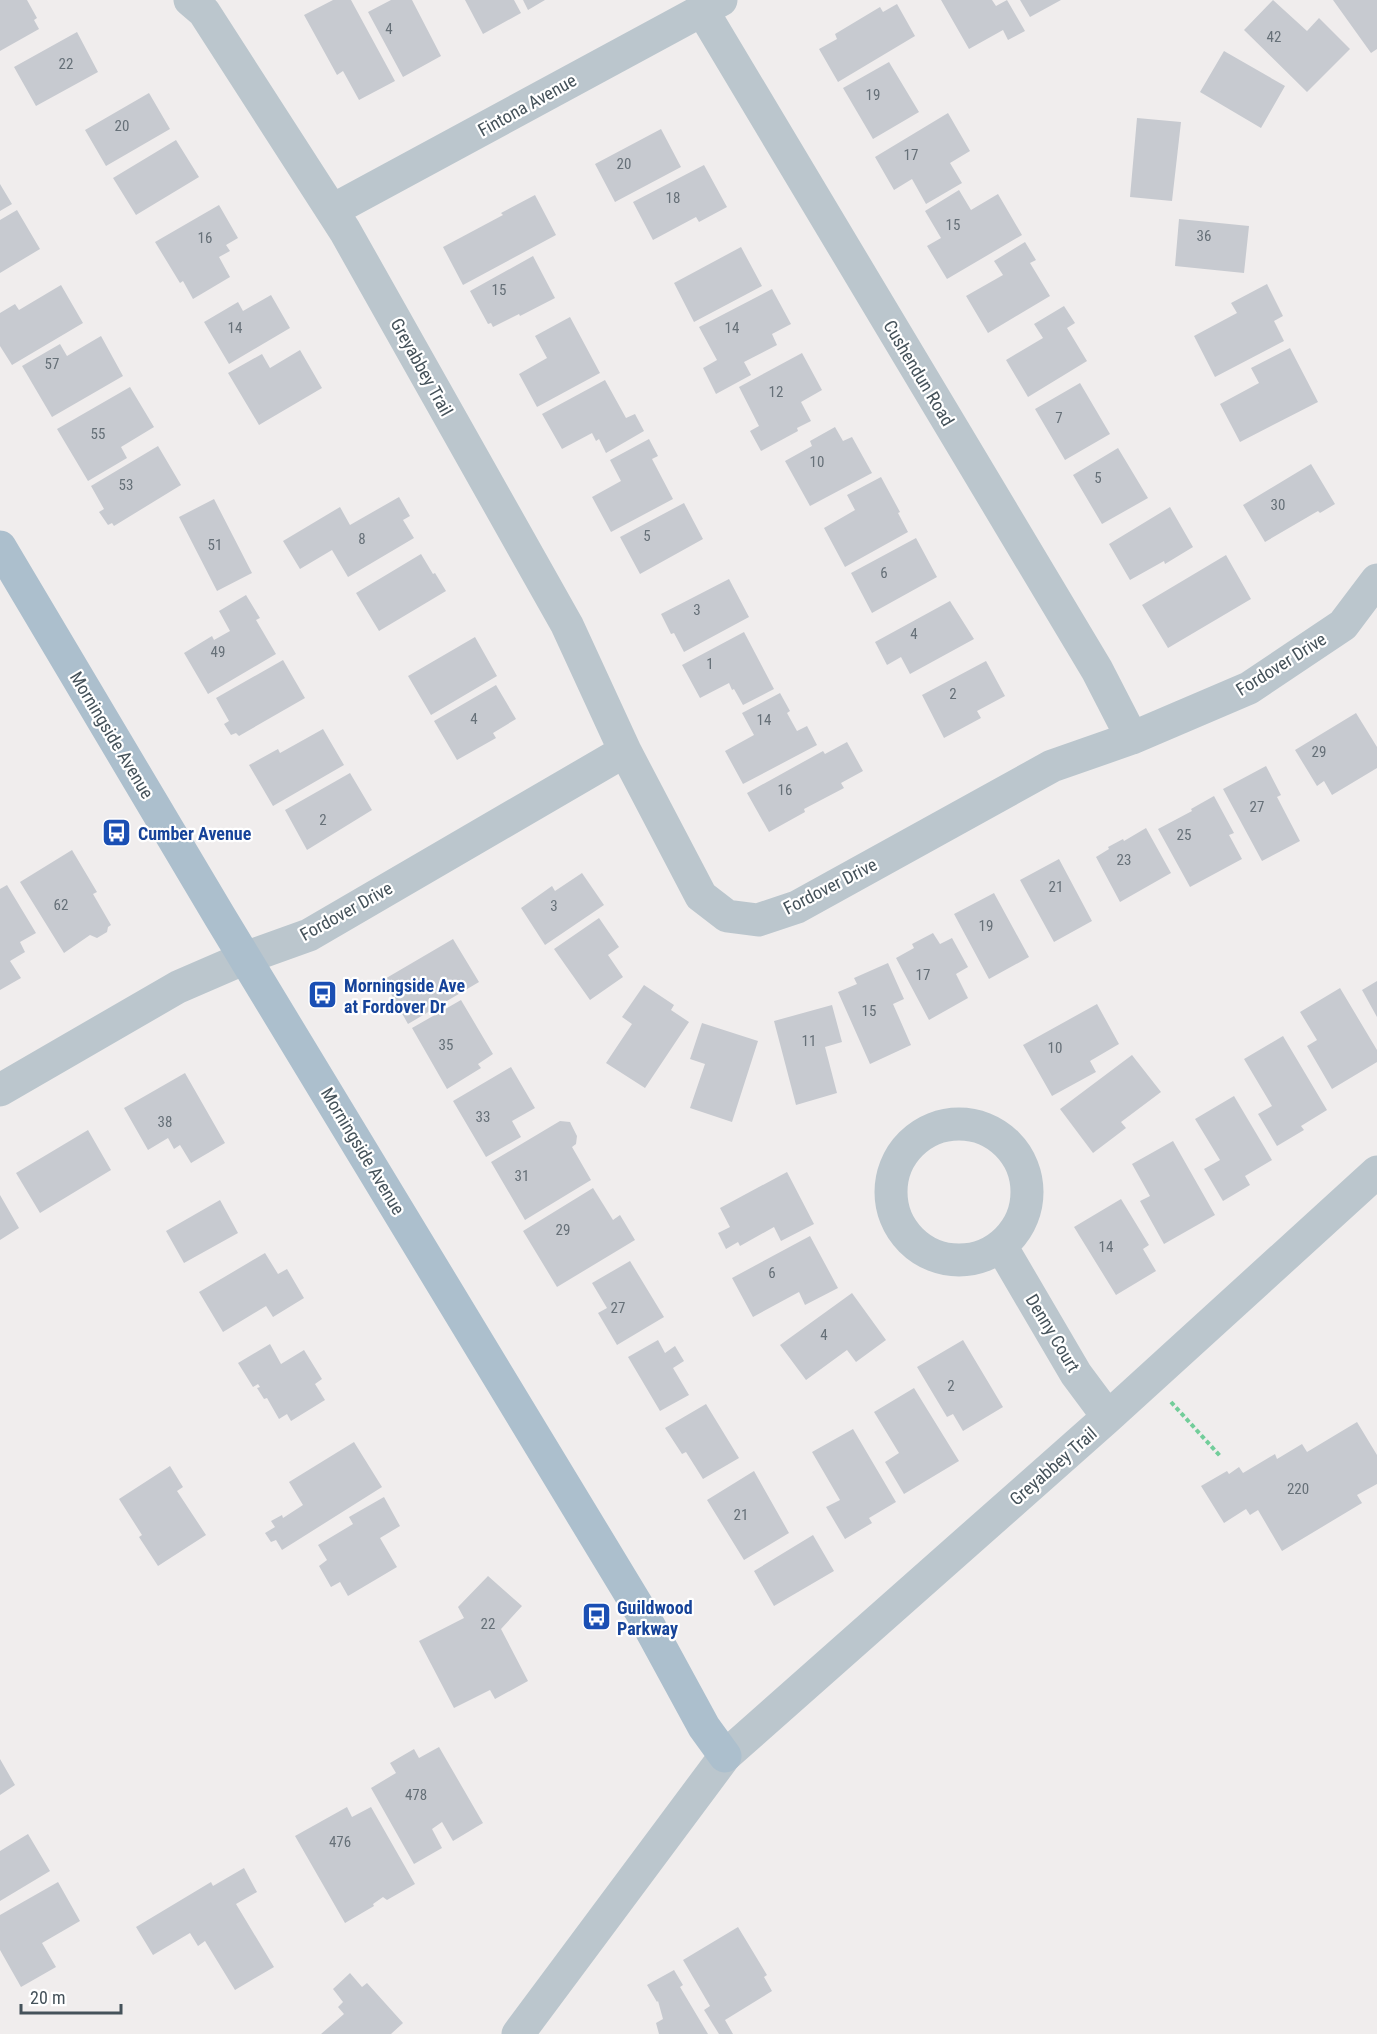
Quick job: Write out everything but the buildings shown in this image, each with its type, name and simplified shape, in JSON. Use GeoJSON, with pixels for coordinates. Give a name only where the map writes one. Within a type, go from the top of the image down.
{"type":"FeatureCollection","features":[{"type":"Feature","properties":{"kind":"main road","name":"Morningside Avenue"},"geometry":{"type":"LineString","coordinates":[[0,547],[643,1615],[704,1726],[724,1755]]}},
{"type":"Feature","properties":{"kind":"street","name":"Greyabbey Trail"},"geometry":{"type":"LineString","coordinates":[[190,0],[204,12],[333,210],[567,625],[625,751]]}},
{"type":"Feature","properties":{"kind":"street","name":"Fintona Avenue"},"geometry":{"type":"LineString","coordinates":[[333,210],[712,5]]}},
{"type":"Feature","properties":{"kind":"street","name":"Cushendun Road"},"geometry":{"type":"LineString","coordinates":[[712,5],[1091,660],[1132,738]]}},
{"type":"Feature","properties":{"kind":"street","name":"Fordover Drive"},"geometry":{"type":"LineString","coordinates":[[246,958],[309,935],[625,751],[701,896],[727,916],[758,920],[797,907],[1052,766],[1132,738],[1249,688],[1343,624],[1377,580]]}},
{"type":"Feature","properties":{"kind":"street"},"geometry":{"type":"LineString","coordinates":[[0,1090],[178,987],[246,958]]}},
{"type":"Feature","properties":{"kind":"street"},"geometry":{"type":"LineString","coordinates":[[956,1124],[968,1125],[980,1127],[1001,1138],[1017,1155],[1026,1177],[1027,1201],[1020,1224],[1001,1246],[987,1255],[967,1261],[945,1259],[925,1252],[908,1239],[896,1221],[890,1200],[891,1179],[898,1158],[912,1141],[932,1128],[956,1124]]}},
{"type":"Feature","properties":{"kind":"street","name":"Greyabbey Trail"},"geometry":{"type":"LineString","coordinates":[[724,1755],[1108,1417],[1377,1172]]}},
{"type":"Feature","properties":{"kind":"street","name":"Denny Court"},"geometry":{"type":"LineString","coordinates":[[1001,1246],[1076,1374],[1108,1417]]}},
{"type":"Feature","properties":{"kind":"street"},"geometry":{"type":"LineString","coordinates":[[518,2034],[724,1755]]}},
{"type":"Feature","properties":{"kind":"path"},"geometry":{"type":"LineString","coordinates":[[1149,1380],[1221,1457]]}},
{"type":"Feature","properties":{"kind":"place","name":"Cumber Avenue"},"geometry":{"type":"Point","coordinates":[117,833]}},
{"type":"Feature","properties":{"kind":"place","name":"Morningside Ave at Fordover Dr"},"geometry":{"type":"Point","coordinates":[323,995]}},
{"type":"Feature","properties":{"kind":"place","name":"Guildwood Parkway"},"geometry":{"type":"Point","coordinates":[596,1617]}}]}
